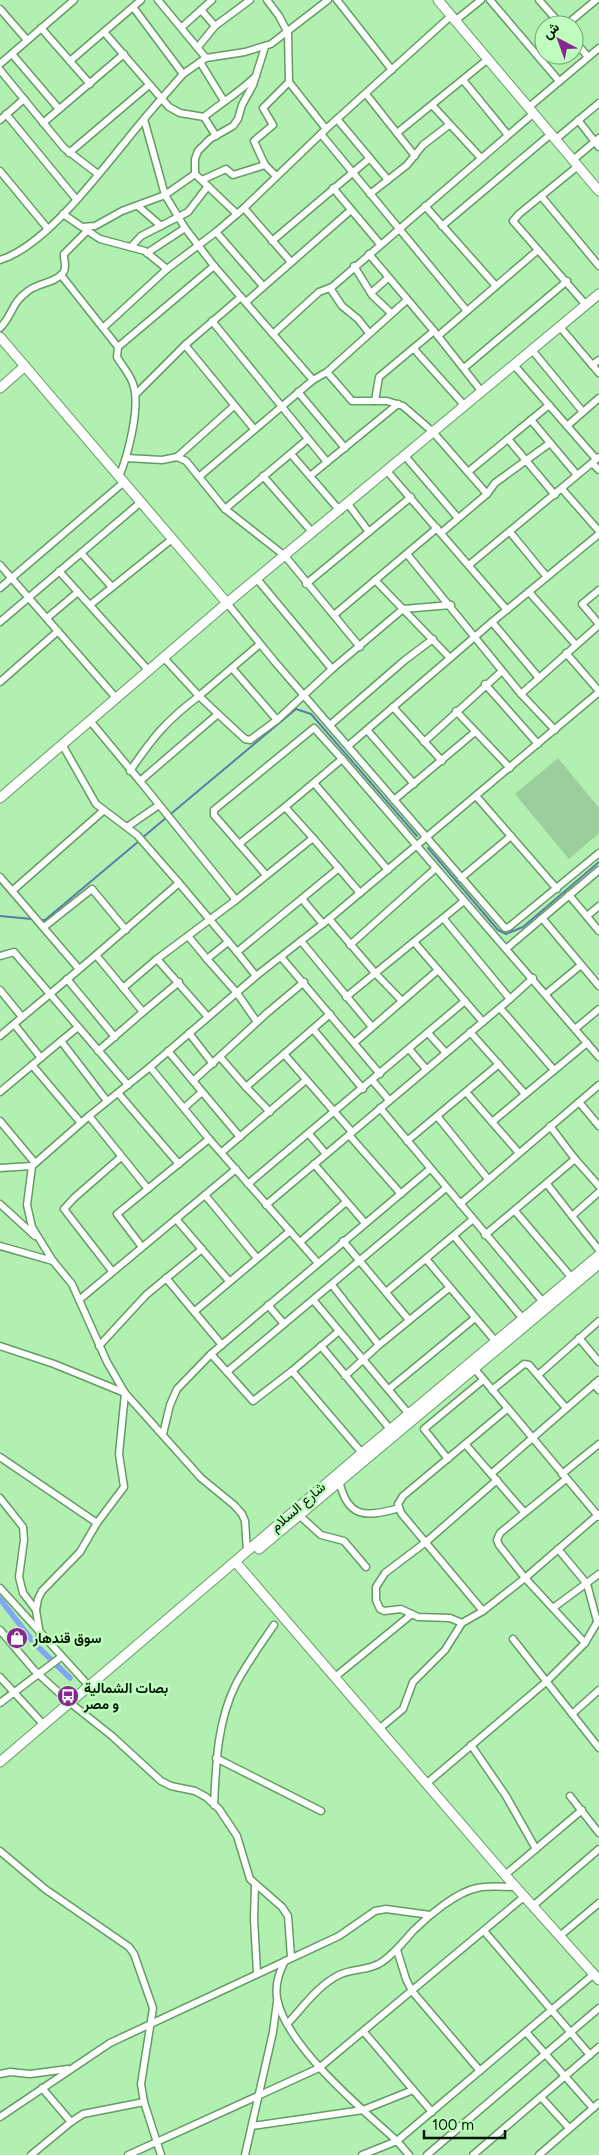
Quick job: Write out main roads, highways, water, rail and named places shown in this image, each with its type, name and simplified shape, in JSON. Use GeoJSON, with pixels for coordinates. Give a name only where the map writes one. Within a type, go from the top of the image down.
{"type":"FeatureCollection","features":[{"type":"Feature","properties":{"kind":"waterway"},"geometry":{"type":"LineString","coordinates":[[142,838],[296,709],[311,714],[417,836]]}},
{"type":"Feature","properties":{"kind":"waterway"},"geometry":{"type":"LineString","coordinates":[[40,920],[45,920],[139,841]]}},
{"type":"Feature","properties":{"kind":"waterway"},"geometry":{"type":"LineString","coordinates":[[428,848],[498,930],[506,934],[523,927],[599,862]]}},
{"type":"Feature","properties":{"kind":"waterway"},"geometry":{"type":"LineString","coordinates":[[0,916],[32,919]]}},
{"type":"Feature","properties":{"kind":"waterway"},"geometry":{"type":"LineString","coordinates":[[0,1599],[35,1644],[70,1678]]}},
{"type":"Feature","properties":{"kind":"place","name":"سوق قندهار"},"geometry":{"type":"Point","coordinates":[17,1638]}},
{"type":"Feature","properties":{"kind":"place","name":"بصات الشمالية و مصر"},"geometry":{"type":"Point","coordinates":[68,1696]}}]}
